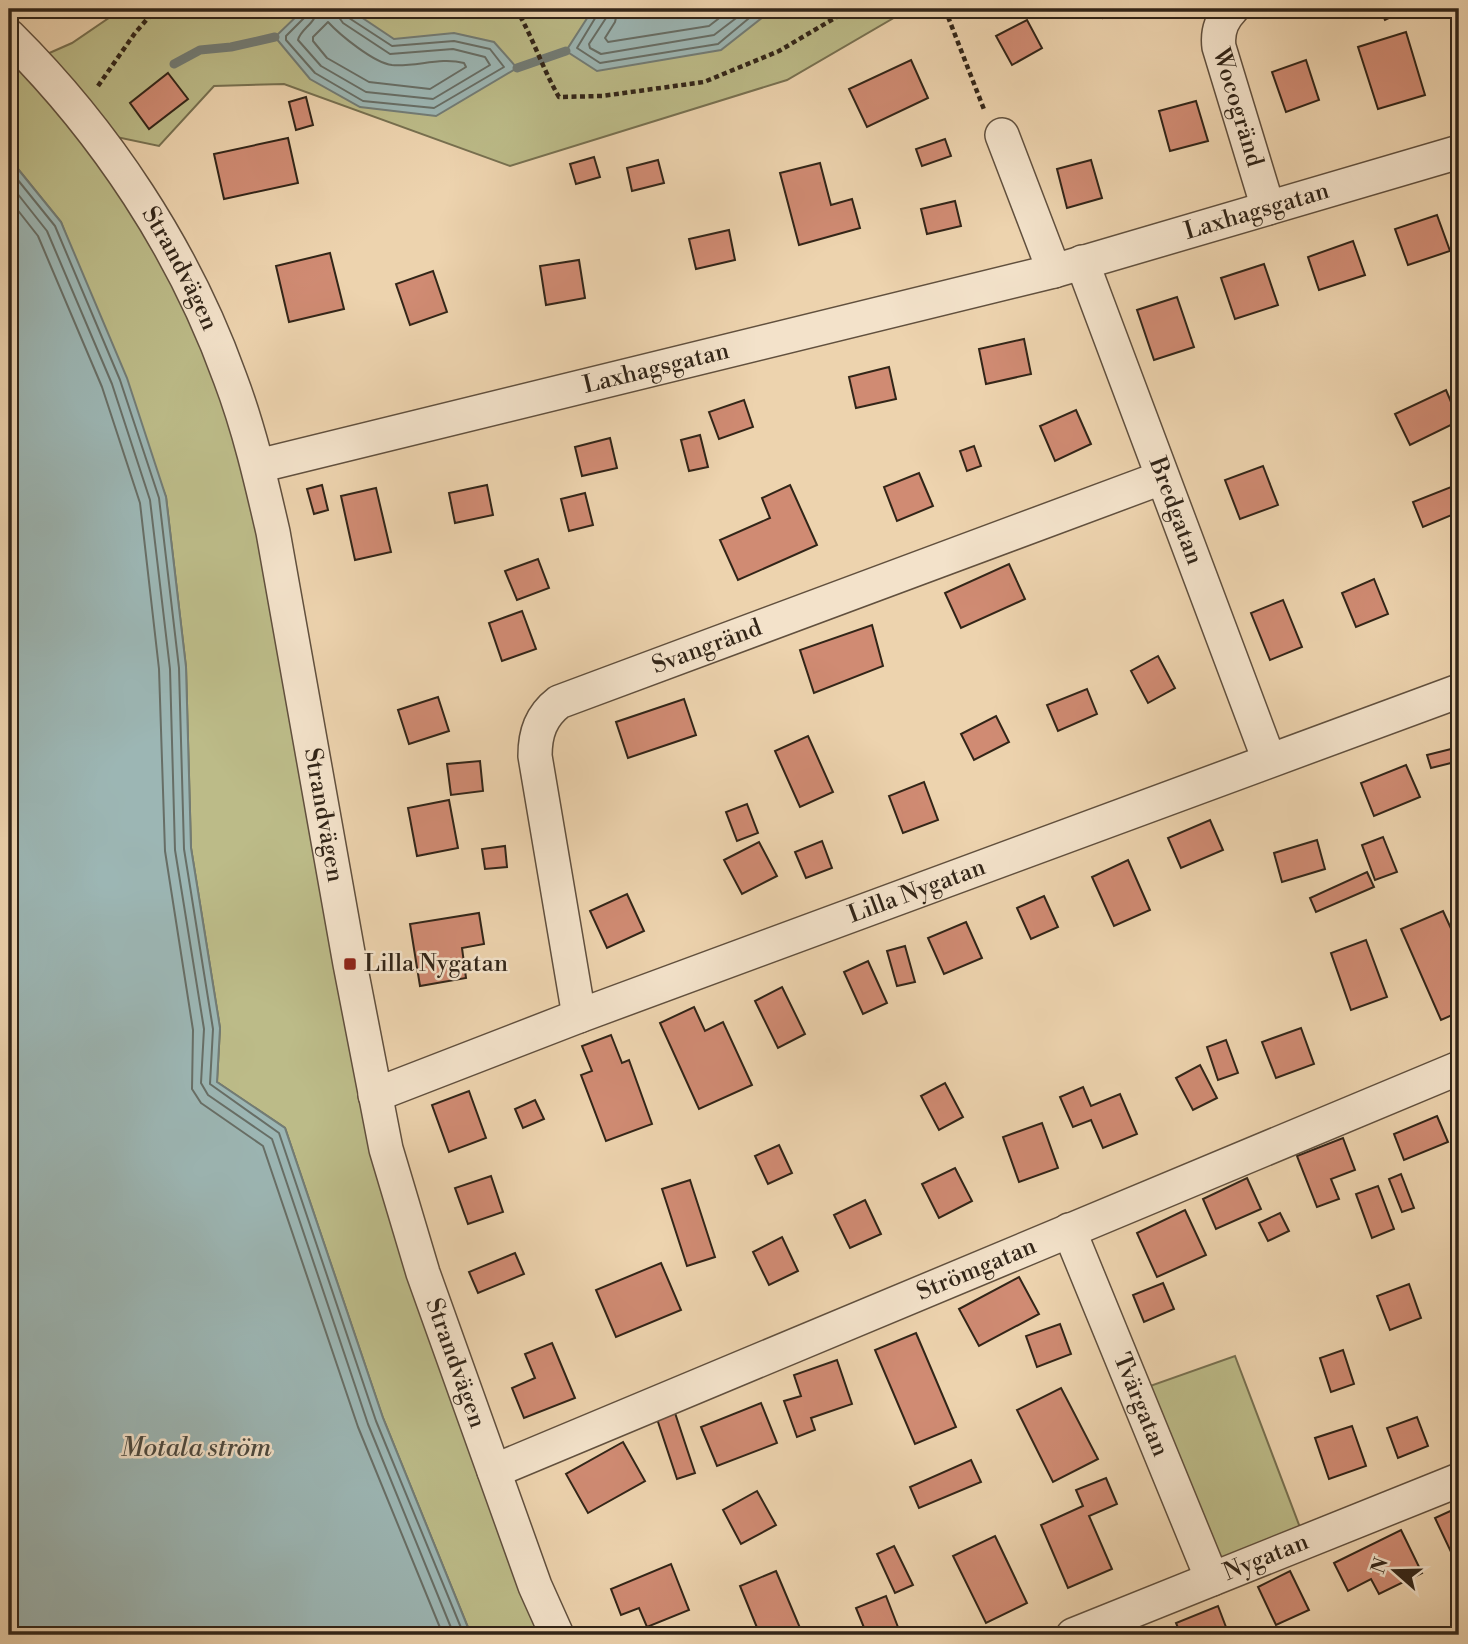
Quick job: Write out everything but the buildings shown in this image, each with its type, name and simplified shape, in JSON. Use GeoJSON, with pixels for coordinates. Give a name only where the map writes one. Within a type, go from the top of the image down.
{"type":"FeatureCollection","features":[{"type":"Feature","properties":{"kind":"street","name":"Wocogränd"},"geometry":{"type":"LineString","coordinates":[[1232,9],[1225,16],[1217,37],[1268,208]]}},
{"type":"Feature","properties":{"kind":"street","name":"Strandvägen"},"geometry":{"type":"LineString","coordinates":[[9,36],[90,127],[158,228],[195,295],[233,387],[258,466],[273,532],[349,964],[386,1149],[400,1204],[422,1273],[535,1586],[557,1635]]}},
{"type":"Feature","properties":{"kind":"street"},"geometry":{"type":"LineString","coordinates":[[1002,135],[1068,267]]}},
{"type":"Feature","properties":{"kind":"street","name":"Laxhagsgatan"},"geometry":{"type":"LineString","coordinates":[[258,466],[1068,267],[1459,152]]}},
{"type":"Feature","properties":{"kind":"street","name":"Bredgatan"},"geometry":{"type":"LineString","coordinates":[[1068,267],[1161,478],[1269,760]]}},
{"type":"Feature","properties":{"kind":"street","name":"Svangränd"},"geometry":{"type":"LineString","coordinates":[[579,1016],[535,756],[535,742],[546,713],[558,702],[1161,478]]}},
{"type":"Feature","properties":{"kind":"street","name":"Lilla Nygatan"},"geometry":{"type":"LineString","coordinates":[[375,1095],[579,1016],[1459,691]]}},
{"type":"Feature","properties":{"kind":"street","name":"Strömgatan"},"geometry":{"type":"LineString","coordinates":[[494,1471],[1459,1068]]}},
{"type":"Feature","properties":{"kind":"street","name":"Tvärgatan"},"geometry":{"type":"LineString","coordinates":[[1069,1230],[1212,1579]]}},
{"type":"Feature","properties":{"kind":"street","name":"Nygatan"},"geometry":{"type":"LineString","coordinates":[[1073,1635],[1459,1480]]}},
{"type":"Feature","properties":{"kind":"path"},"geometry":{"type":"LineString","coordinates":[[93,92],[135,33],[156,9]]}},
{"type":"Feature","properties":{"kind":"path"},"geometry":{"type":"LineString","coordinates":[[516,9],[530,32],[547,76],[559,96],[602,96],[704,82],[779,51],[850,9]]}},
{"type":"Feature","properties":{"kind":"path"},"geometry":{"type":"LineString","coordinates":[[945,9],[991,125],[1002,135]]}},
{"type":"Feature","properties":{"kind":"shaded area"},"geometry":{"type":"Polygon","coordinates":[[[122,9],[909,9],[787,80],[510,166],[284,84],[214,86],[159,146],[88,131],[170,250],[259,466],[338,965],[554,1635],[471,1635],[383,1418],[285,1128],[217,1082],[220,1028],[191,848],[186,667],[166,497],[61,222],[9,158],[9,42],[29,62],[72,43],[122,9]]]}},
{"type":"Feature","properties":{"kind":"shaded area"},"geometry":{"type":"Polygon","coordinates":[[[1235,1356],[1304,1538],[1211,1576],[1133,1392],[1235,1356]]]}},
{"type":"Feature","properties":{"kind":"water"},"geometry":{"type":"Polygon","coordinates":[[[304,9],[352,11],[394,39],[454,33],[494,42],[517,68],[436,116],[360,107],[310,79],[275,37],[304,9]]]}},
{"type":"Feature","properties":{"kind":"water"},"geometry":{"type":"Polygon","coordinates":[[[593,9],[768,9],[763,17],[721,50],[597,71],[566,51],[593,9]]]}},
{"type":"Feature","properties":{"kind":"water","name":"Motala ström"},"geometry":{"type":"Polygon","coordinates":[[[9,158],[61,222],[127,378],[166,497],[186,667],[191,848],[220,1028],[217,1082],[285,1128],[383,1418],[471,1635],[9,1635],[9,158]]]}},
{"type":"Feature","properties":{"kind":"waterway"},"geometry":{"type":"LineString","coordinates":[[174,64],[200,50],[231,47],[275,37]]}},
{"type":"Feature","properties":{"kind":"waterway"},"geometry":{"type":"LineString","coordinates":[[517,68],[566,51]]}},
{"type":"Feature","properties":{"kind":"place","name":"Lilla Nygatan"},"geometry":{"type":"Point","coordinates":[350,964]}}]}
